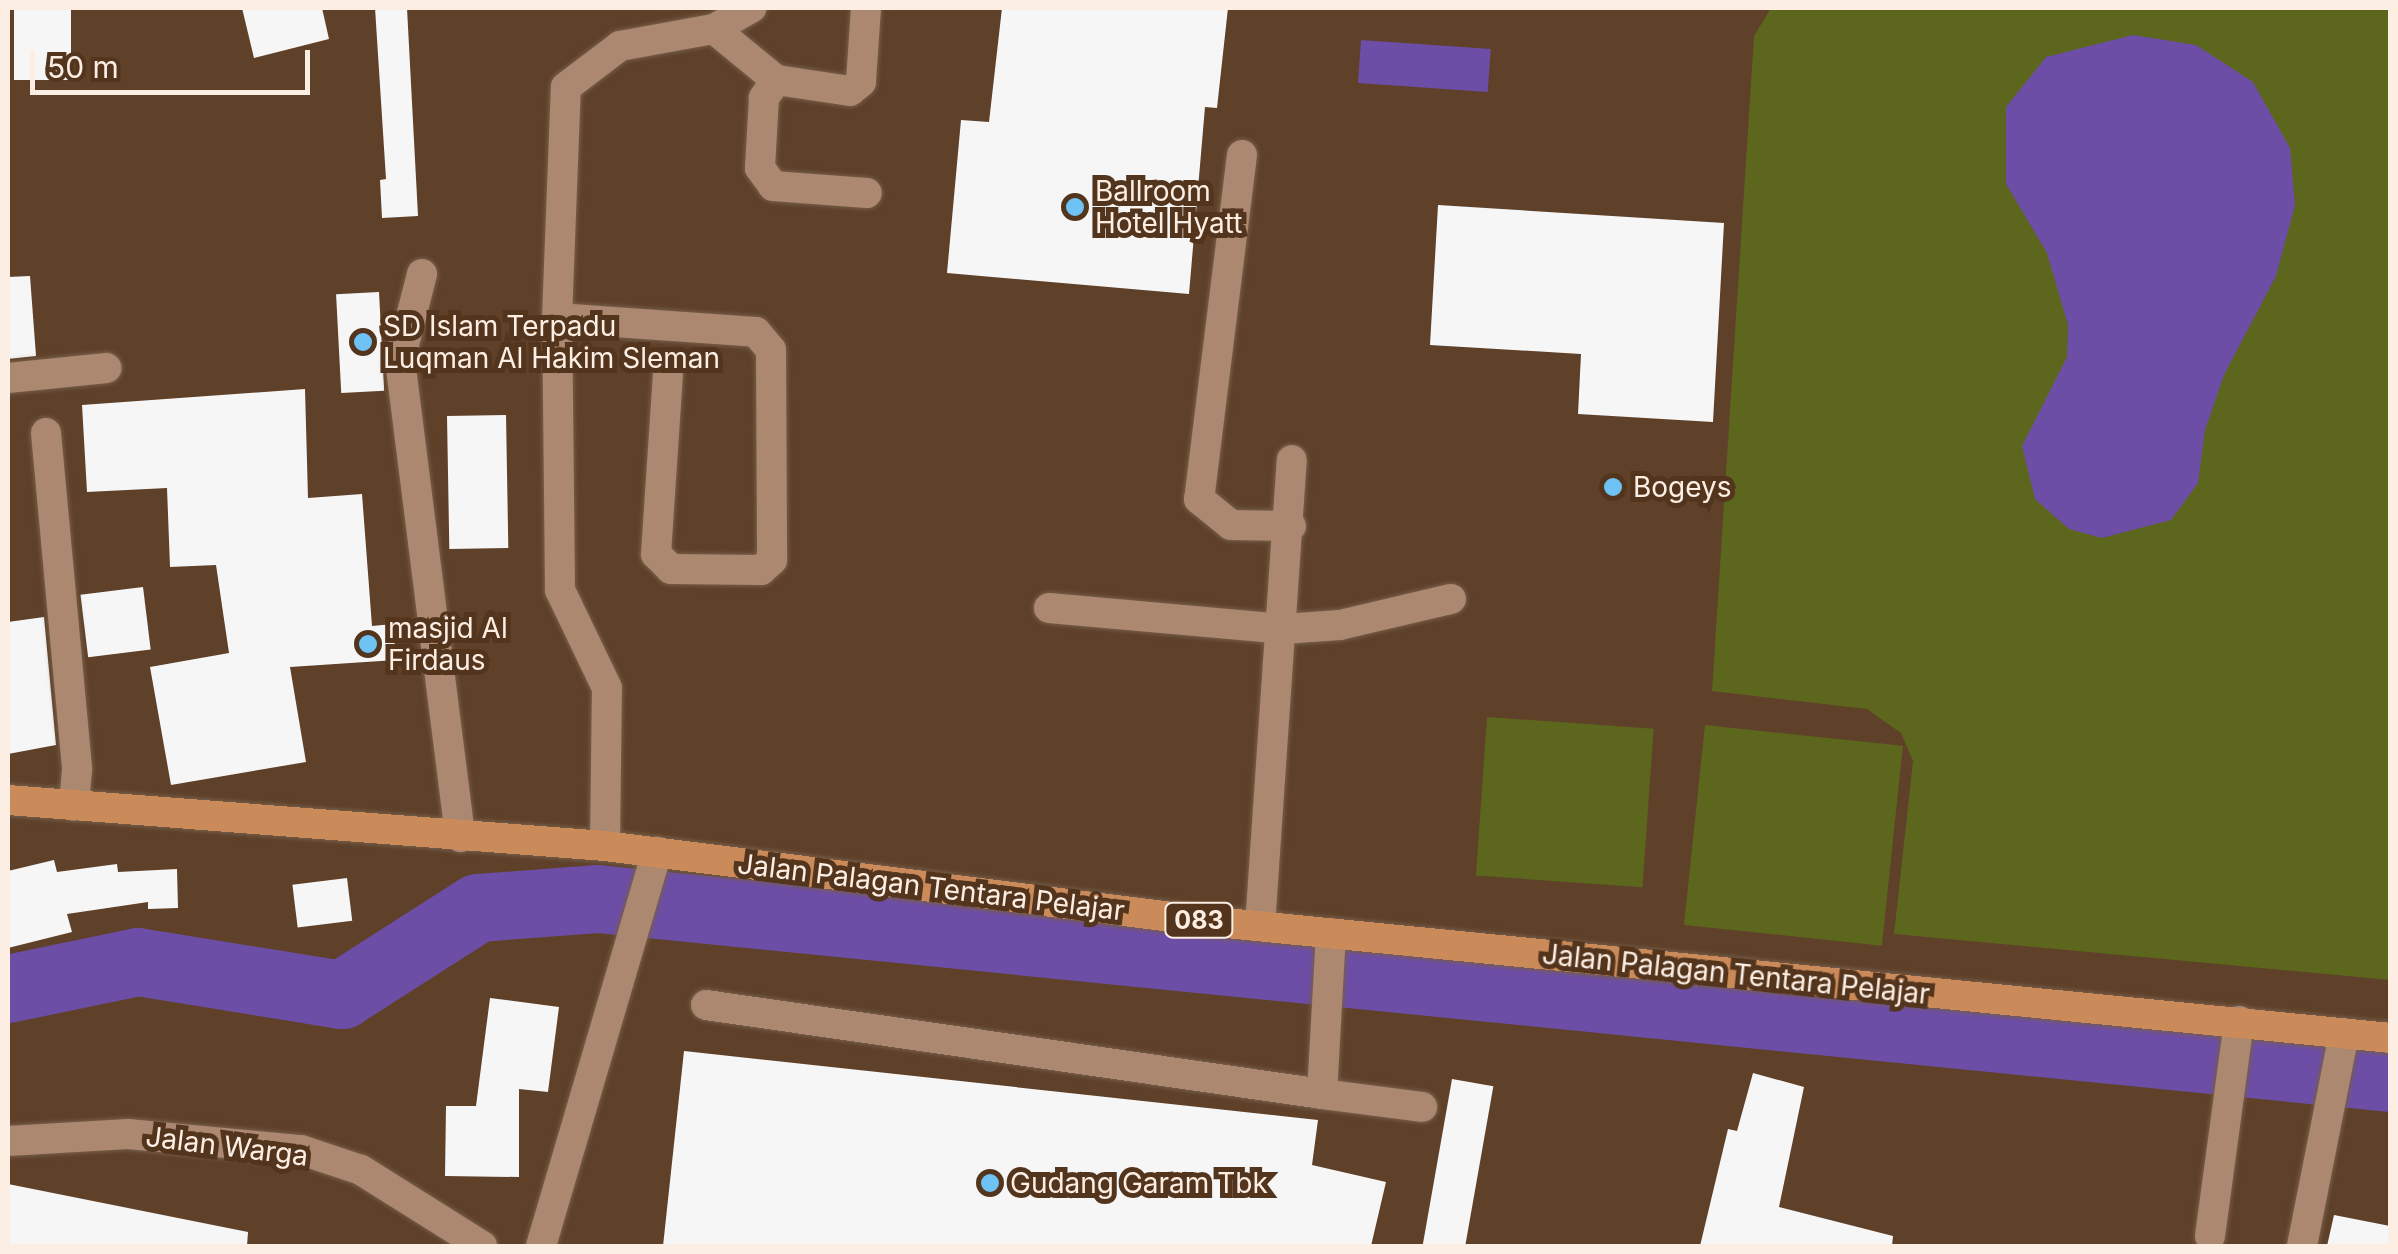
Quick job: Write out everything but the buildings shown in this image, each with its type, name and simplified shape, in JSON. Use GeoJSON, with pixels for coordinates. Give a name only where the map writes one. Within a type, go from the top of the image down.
{"type":"FeatureCollection","features":[{"type":"Feature","properties":{"kind":"main road","name":"Jalan Palagan Tentara Pelajar"},"geometry":{"type":"LineString","coordinates":[[8,800],[605,846],[1260,926],[1331,945],[2238,1030],[2342,1046],[2390,1038]]}},
{"type":"Feature","properties":{"kind":"street"},"geometry":{"type":"LineString","coordinates":[[605,846],[606,688],[560,590],[557,318],[566,87],[620,46],[714,29],[752,8]]}},
{"type":"Feature","properties":{"kind":"street"},"geometry":{"type":"LineString","coordinates":[[714,29],[776,80],[857,88],[866,8]]}},
{"type":"Feature","properties":{"kind":"street"},"geometry":{"type":"LineString","coordinates":[[776,80],[764,98],[760,168],[772,186],[867,194]]}},
{"type":"Feature","properties":{"kind":"street"},"geometry":{"type":"LineString","coordinates":[[1242,155],[1200,499],[1231,525],[1290,526]]}},
{"type":"Feature","properties":{"kind":"street"},"geometry":{"type":"LineString","coordinates":[[422,274],[400,360],[460,837]]}},
{"type":"Feature","properties":{"kind":"street"},"geometry":{"type":"LineString","coordinates":[[557,318],[756,332],[771,350],[772,560],[762,570],[671,569],[656,554],[668,374]]}},
{"type":"Feature","properties":{"kind":"street"},"geometry":{"type":"LineString","coordinates":[[8,378],[106,368]]}},
{"type":"Feature","properties":{"kind":"street"},"geometry":{"type":"LineString","coordinates":[[46,433],[77,770],[74,806]]}},
{"type":"Feature","properties":{"kind":"street"},"geometry":{"type":"LineString","coordinates":[[1260,926],[1292,460]]}},
{"type":"Feature","properties":{"kind":"street"},"geometry":{"type":"LineString","coordinates":[[1048,608],[1283,629],[1340,625],[1451,599]]}},
{"type":"Feature","properties":{"kind":"street"},"geometry":{"type":"LineString","coordinates":[[541,1246],[633,946],[657,852]]}},
{"type":"Feature","properties":{"kind":"street"},"geometry":{"type":"LineString","coordinates":[[1322,1094],[1331,945]]}},
{"type":"Feature","properties":{"kind":"street"},"geometry":{"type":"LineString","coordinates":[[706,1005],[1422,1107]]}},
{"type":"Feature","properties":{"kind":"street"},"geometry":{"type":"LineString","coordinates":[[2210,1236],[2238,1030]]}},
{"type":"Feature","properties":{"kind":"street"},"geometry":{"type":"LineString","coordinates":[[2302,1246],[2312,1174],[2342,1046]]}},
{"type":"Feature","properties":{"kind":"street","name":"Jalan Warga"},"geometry":{"type":"LineString","coordinates":[[8,1141],[128,1134],[301,1150],[361,1170],[482,1246]]}},
{"type":"Feature","properties":{"kind":"green space"},"geometry":{"type":"Polygon","coordinates":[[[1771,8],[2390,8],[2390,980],[1894,934],[1913,761],[1901,733],[1867,709],[1712,691],[1754,36],[1771,8]]]}},
{"type":"Feature","properties":{"kind":"green space"},"geometry":{"type":"Polygon","coordinates":[[[1487,717],[1654,729],[1643,887],[1476,876],[1487,717]]]}},
{"type":"Feature","properties":{"kind":"green space"},"geometry":{"type":"Polygon","coordinates":[[[1705,725],[1903,746],[1882,946],[1684,925],[1705,725]]]}},
{"type":"Feature","properties":{"kind":"shaded area"},"geometry":{"type":"Polygon","coordinates":[[[2133,35],[2196,45],[2253,82],[2290,148],[2295,205],[2276,276],[2224,375],[2205,430],[2198,483],[2171,520],[2102,538],[2069,529],[2035,499],[2022,446],[2067,357],[2068,325],[2047,253],[2006,184],[2006,107],[2046,57],[2133,35]]]}},
{"type":"Feature","properties":{"kind":"shaded area"},"geometry":{"type":"Polygon","coordinates":[[[1361,40],[1491,49],[1488,92],[1358,83],[1361,40]]]}},
{"type":"Feature","properties":{"kind":"waterway"},"geometry":{"type":"LineString","coordinates":[[8,989],[138,962],[342,995],[478,908],[598,899],[2390,1078]]}},
{"type":"Feature","properties":{"kind":"place","name":"Ballroom Hotel Hyatt"},"geometry":{"type":"Point","coordinates":[1075,207]}},
{"type":"Feature","properties":{"kind":"place","name":"SD Islam Terpadu Luqman Al Hakim Sleman"},"geometry":{"type":"Point","coordinates":[363,342]}},
{"type":"Feature","properties":{"kind":"place","name":"Bogeys"},"geometry":{"type":"Point","coordinates":[1613,487]}},
{"type":"Feature","properties":{"kind":"place","name":"masjid Al Firdaus"},"geometry":{"type":"Point","coordinates":[368,644]}},
{"type":"Feature","properties":{"kind":"place","name":"Gudang Garam Tbk"},"geometry":{"type":"Point","coordinates":[990,1183]}}]}
